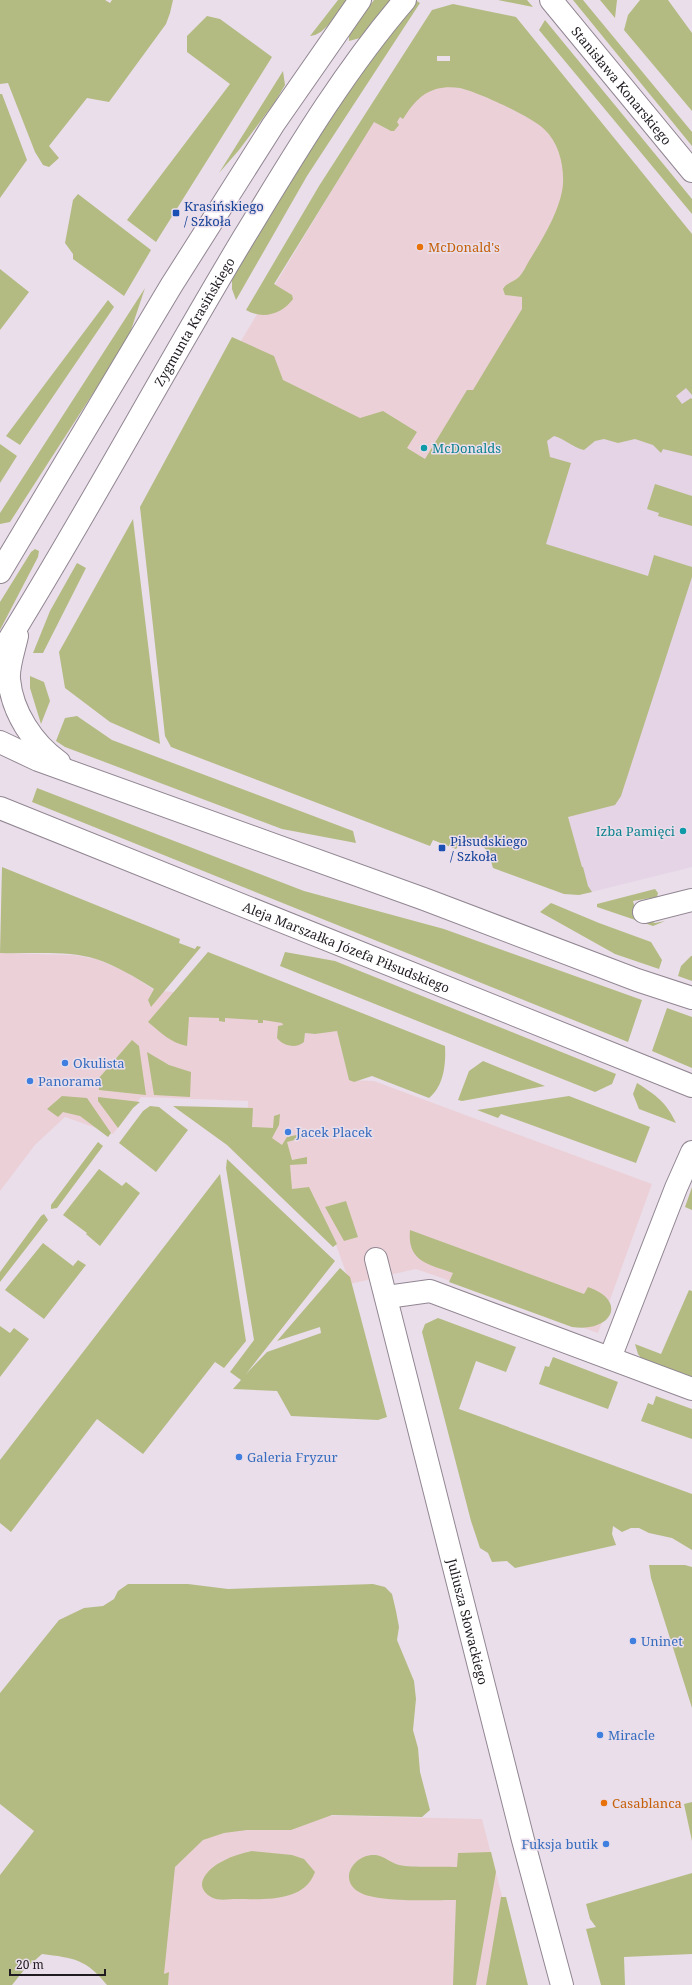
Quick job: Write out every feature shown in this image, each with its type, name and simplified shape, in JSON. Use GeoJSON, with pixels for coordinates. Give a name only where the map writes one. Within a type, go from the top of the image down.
{"type":"FeatureCollection","features":[{"type":"Feature","properties":{"kind":"street"},"geometry":{"type":"LineString","coordinates":[[0,572],[171,286],[273,125],[360,0]]}},
{"type":"Feature","properties":{"kind":"street","name":"Zygmunta Krasińskiego"},"geometry":{"type":"LineString","coordinates":[[0,654],[204,304],[310,129],[338,87],[406,0]]}},
{"type":"Feature","properties":{"kind":"street","name":"Stanisława Konarskiego"},"geometry":{"type":"LineString","coordinates":[[551,0],[692,171]]}},
{"type":"Feature","properties":{"kind":"street"},"geometry":{"type":"LineString","coordinates":[[20,622],[9,678],[14,702],[24,723],[37,743],[75,774]]}},
{"type":"Feature","properties":{"kind":"street"},"geometry":{"type":"LineString","coordinates":[[0,742],[38,760],[75,774],[424,899],[645,982],[692,998]]}},
{"type":"Feature","properties":{"kind":"street","name":"Aleja Marszałka Józefa Piłsudskiego"},"geometry":{"type":"LineString","coordinates":[[0,808],[692,1086]]}},
{"type":"Feature","properties":{"kind":"street"},"geometry":{"type":"LineString","coordinates":[[644,912],[692,900]]}},
{"type":"Feature","properties":{"kind":"street"},"geometry":{"type":"LineString","coordinates":[[610,1358],[676,1188],[692,1152]]}},
{"type":"Feature","properties":{"kind":"street","name":"Juliusza Słowackiego"},"geometry":{"type":"LineString","coordinates":[[376,1258],[521,1832],[562,1985]]}},
{"type":"Feature","properties":{"kind":"street"},"geometry":{"type":"LineString","coordinates":[[386,1297],[430,1291],[692,1389]]}},
{"type":"Feature","properties":{"kind":"shaded area"},"geometry":{"type":"Polygon","coordinates":[[[415,63],[638,166],[509,514],[213,387],[406,68],[415,63]]]}},
{"type":"Feature","properties":{"kind":"shaded area"},"geometry":{"type":"Polygon","coordinates":[[[674,212],[692,234],[692,867],[579,895],[569,862],[533,441],[674,212]]]}},
{"type":"Feature","properties":{"kind":"shaded area"},"geometry":{"type":"Polygon","coordinates":[[[0,953],[74,955],[96,959],[127,972],[154,990],[173,992],[283,1023],[282,1026],[291,1046],[304,1042],[305,1033],[315,1034],[337,1030],[349,1080],[374,1081],[652,1184],[598,1333],[416,1269],[350,1284],[335,1242],[278,1194],[247,1129],[248,1101],[141,1097],[113,1134],[65,1117],[35,1145],[0,1191],[0,953]]]}},
{"type":"Feature","properties":{"kind":"shaded area"},"geometry":{"type":"Polygon","coordinates":[[[139,1811],[482,1819],[525,1985],[134,1985],[139,1811]]]}},
{"type":"Feature","properties":{"kind":"green space"},"geometry":{"type":"Polygon","coordinates":[[[0,0],[105,0],[110,3],[112,0],[173,0],[166,24],[109,102],[87,98],[49,146],[59,158],[49,167],[43,165],[35,152],[8,83],[0,84],[0,0]]]}},
{"type":"Feature","properties":{"kind":"green space"},"geometry":{"type":"Polygon","coordinates":[[[338,0],[346,0],[321,32],[310,36],[338,0]]]}},
{"type":"Feature","properties":{"kind":"green space"},"geometry":{"type":"Polygon","coordinates":[[[374,0],[392,0],[360,38],[349,41],[349,32],[374,0]]]}},
{"type":"Feature","properties":{"kind":"green space"},"geometry":{"type":"Polygon","coordinates":[[[415,0],[420,3],[307,176],[236,300],[232,289],[232,277],[321,127],[415,0]]]}},
{"type":"Feature","properties":{"kind":"green space"},"geometry":{"type":"Polygon","coordinates":[[[498,0],[527,0],[533,7],[498,0]]]}},
{"type":"Feature","properties":{"kind":"green space"},"geometry":{"type":"Polygon","coordinates":[[[573,0],[583,0],[692,132],[692,146],[573,0]]]}},
{"type":"Feature","properties":{"kind":"green space"},"geometry":{"type":"Polygon","coordinates":[[[600,0],[617,0],[615,18],[600,0]]]}},
{"type":"Feature","properties":{"kind":"green space"},"geometry":{"type":"Polygon","coordinates":[[[640,0],[668,0],[692,33],[692,111],[624,30],[628,15],[640,0]]]}},
{"type":"Feature","properties":{"kind":"green space"},"geometry":{"type":"Polygon","coordinates":[[[453,4],[516,17],[692,234],[692,395],[686,388],[676,396],[682,404],[691,398],[692,399],[692,456],[663,449],[661,453],[653,445],[635,439],[618,443],[604,439],[595,441],[584,450],[554,436],[547,441],[550,457],[571,463],[546,544],[648,576],[654,555],[692,567],[692,577],[621,796],[615,805],[568,817],[588,886],[592,892],[579,895],[564,894],[493,868],[490,856],[486,849],[474,842],[467,840],[461,843],[456,849],[433,840],[430,846],[171,747],[165,736],[140,507],[232,337],[274,356],[283,380],[360,418],[383,411],[417,432],[407,448],[425,459],[467,390],[473,390],[522,309],[522,297],[505,295],[503,289],[506,285],[517,279],[522,274],[555,214],[559,204],[563,184],[563,169],[560,155],[549,135],[538,124],[479,94],[460,88],[451,87],[430,91],[421,97],[403,119],[400,117],[397,122],[399,125],[394,131],[391,131],[374,122],[274,284],[292,295],[293,299],[278,312],[272,314],[259,315],[246,310],[319,186],[432,10],[453,4]],[[437,56],[437,61],[450,61],[450,56],[437,56]]]}},
{"type":"Feature","properties":{"kind":"green space"},"geometry":{"type":"Polygon","coordinates":[[[207,16],[220,19],[272,57],[156,242],[127,220],[230,84],[187,52],[187,36],[207,16]]]}},
{"type":"Feature","properties":{"kind":"green space"},"geometry":{"type":"Polygon","coordinates":[[[545,20],[692,199],[692,214],[539,30],[545,20]]]}},
{"type":"Feature","properties":{"kind":"green space"},"geometry":{"type":"Polygon","coordinates":[[[283,71],[285,85],[275,102],[239,150],[219,173],[283,71]]]}},
{"type":"Feature","properties":{"kind":"green space"},"geometry":{"type":"Polygon","coordinates":[[[0,94],[2,94],[27,160],[0,198],[0,94]]]}},
{"type":"Feature","properties":{"kind":"green space"},"geometry":{"type":"Polygon","coordinates":[[[78,194],[151,250],[124,296],[73,259],[73,254],[65,243],[73,200],[78,194]]]}},
{"type":"Feature","properties":{"kind":"green space"},"geometry":{"type":"Polygon","coordinates":[[[0,269],[29,292],[0,330],[0,269]]]}},
{"type":"Feature","properties":{"kind":"green space"},"geometry":{"type":"Polygon","coordinates":[[[145,288],[128,339],[10,522],[0,524],[0,513],[145,288]]]}},
{"type":"Feature","properties":{"kind":"green space"},"geometry":{"type":"Polygon","coordinates":[[[108,300],[114,307],[20,445],[6,436],[108,300]]]}},
{"type":"Feature","properties":{"kind":"green space"},"geometry":{"type":"Polygon","coordinates":[[[0,444],[17,456],[0,483],[0,444]]]}},
{"type":"Feature","properties":{"kind":"green space"},"geometry":{"type":"Polygon","coordinates":[[[655,484],[692,496],[692,526],[658,516],[659,513],[647,509],[655,484]]]}},
{"type":"Feature","properties":{"kind":"green space"},"geometry":{"type":"Polygon","coordinates":[[[133,519],[160,744],[110,722],[65,688],[59,652],[133,519]]]}},
{"type":"Feature","properties":{"kind":"green space"},"geometry":{"type":"Polygon","coordinates":[[[35,549],[39,551],[38,557],[0,630],[0,602],[31,552],[35,549]]]}},
{"type":"Feature","properties":{"kind":"green space"},"geometry":{"type":"Polygon","coordinates":[[[77,563],[86,568],[43,653],[33,653],[50,611],[77,563]]]}},
{"type":"Feature","properties":{"kind":"green space"},"geometry":{"type":"Polygon","coordinates":[[[30,676],[44,682],[50,701],[41,724],[30,688],[30,676]]]}},
{"type":"Feature","properties":{"kind":"green space"},"geometry":{"type":"Polygon","coordinates":[[[77,716],[112,740],[353,831],[356,843],[282,829],[65,747],[56,741],[65,718],[77,716]]]}},
{"type":"Feature","properties":{"kind":"green space"},"geometry":{"type":"Polygon","coordinates":[[[37,788],[304,891],[444,929],[642,1000],[628,1042],[32,802],[37,788]]]}},
{"type":"Feature","properties":{"kind":"green space"},"geometry":{"type":"Polygon","coordinates":[[[2,867],[180,939],[179,943],[195,949],[197,946],[201,947],[151,1007],[148,1000],[154,989],[119,968],[96,959],[61,953],[0,953],[2,867]]]}},
{"type":"Feature","properties":{"kind":"green space"},"geometry":{"type":"Polygon","coordinates":[[[655,889],[658,893],[657,897],[633,901],[637,916],[655,923],[665,921],[653,926],[597,907],[597,904],[655,889]]]}},
{"type":"Feature","properties":{"kind":"green space"},"geometry":{"type":"Polygon","coordinates":[[[551,903],[651,942],[662,960],[659,969],[615,954],[540,912],[551,903]]]}},
{"type":"Feature","properties":{"kind":"green space"},"geometry":{"type":"Polygon","coordinates":[[[208,952],[445,1046],[443,1074],[438,1087],[429,1098],[372,1076],[354,1082],[349,1080],[337,1031],[315,1034],[305,1033],[304,1042],[290,1046],[286,1045],[277,1038],[278,1026],[283,1025],[282,1023],[263,1020],[263,1023],[258,1023],[258,1020],[225,1018],[225,1022],[219,1021],[219,1018],[189,1017],[187,1046],[171,1040],[148,1022],[208,952]]]}},
{"type":"Feature","properties":{"kind":"green space"},"geometry":{"type":"Polygon","coordinates":[[[285,952],[335,961],[616,1074],[612,1084],[595,1092],[280,966],[285,952]]]}},
{"type":"Feature","properties":{"kind":"green space"},"geometry":{"type":"Polygon","coordinates":[[[691,956],[692,981],[678,976],[681,966],[691,956]]]}},
{"type":"Feature","properties":{"kind":"green space"},"geometry":{"type":"Polygon","coordinates":[[[667,1008],[692,1017],[692,1068],[652,1051],[667,1008]]]}},
{"type":"Feature","properties":{"kind":"green space"},"geometry":{"type":"Polygon","coordinates":[[[132,1040],[139,1046],[146,1095],[99,1090],[99,1078],[132,1040]]]}},
{"type":"Feature","properties":{"kind":"green space"},"geometry":{"type":"Polygon","coordinates":[[[147,1052],[169,1065],[191,1072],[190,1097],[154,1095],[147,1052]]]}},
{"type":"Feature","properties":{"kind":"green space"},"geometry":{"type":"Polygon","coordinates":[[[483,1061],[545,1086],[462,1101],[458,1100],[469,1071],[483,1061]]]}},
{"type":"Feature","properties":{"kind":"green space"},"geometry":{"type":"Polygon","coordinates":[[[637,1083],[665,1105],[676,1123],[639,1109],[633,1094],[637,1083]]]}},
{"type":"Feature","properties":{"kind":"green space"},"geometry":{"type":"Polygon","coordinates":[[[62,1096],[87,1098],[111,1133],[108,1137],[80,1116],[63,1112],[58,1117],[47,1109],[62,1096]]]}},
{"type":"Feature","properties":{"kind":"green space"},"geometry":{"type":"Polygon","coordinates":[[[569,1096],[650,1127],[636,1163],[501,1114],[498,1118],[477,1110],[569,1096]]]}},
{"type":"Feature","properties":{"kind":"green space"},"geometry":{"type":"Polygon","coordinates":[[[98,1097],[140,1102],[133,1108],[118,1128],[98,1101],[98,1097]]]}},
{"type":"Feature","properties":{"kind":"green space"},"geometry":{"type":"Polygon","coordinates":[[[150,1106],[159,1107],[188,1130],[156,1172],[119,1143],[143,1111],[150,1106]]]}},
{"type":"Feature","properties":{"kind":"green space"},"geometry":{"type":"Polygon","coordinates":[[[173,1106],[253,1108],[252,1127],[273,1128],[274,1116],[280,1114],[279,1125],[272,1138],[282,1145],[287,1137],[301,1134],[302,1138],[287,1142],[292,1160],[307,1157],[307,1164],[290,1165],[292,1189],[309,1187],[337,1244],[333,1247],[227,1145],[173,1106]]]}},
{"type":"Feature","properties":{"kind":"green space"},"geometry":{"type":"Polygon","coordinates":[[[98,1142],[103,1146],[57,1208],[51,1209],[51,1205],[98,1142]]]}},
{"type":"Feature","properties":{"kind":"green space"},"geometry":{"type":"Polygon","coordinates":[[[227,1159],[335,1261],[246,1374],[267,1352],[321,1333],[320,1327],[277,1341],[340,1268],[350,1277],[387,1417],[378,1420],[291,1416],[277,1391],[233,1389],[241,1380],[230,1372],[254,1340],[226,1168],[227,1159]]]}},
{"type":"Feature","properties":{"kind":"green space"},"geometry":{"type":"Polygon","coordinates":[[[99,1169],[122,1186],[126,1182],[140,1193],[100,1246],[86,1234],[87,1233],[63,1215],[99,1169]]]}},
{"type":"Feature","properties":{"kind":"green space"},"geometry":{"type":"Polygon","coordinates":[[[220,1174],[246,1341],[224,1368],[215,1362],[143,1454],[97,1419],[11,1532],[0,1523],[0,1460],[220,1174]]]}},
{"type":"Feature","properties":{"kind":"green space"},"geometry":{"type":"Polygon","coordinates":[[[692,1187],[692,1210],[685,1207],[692,1187]]]}},
{"type":"Feature","properties":{"kind":"green space"},"geometry":{"type":"Polygon","coordinates":[[[346,1201],[358,1237],[344,1241],[325,1207],[346,1201]]]}},
{"type":"Feature","properties":{"kind":"green space"},"geometry":{"type":"Polygon","coordinates":[[[44,1214],[48,1220],[0,1282],[0,1272],[44,1214]]]}},
{"type":"Feature","properties":{"kind":"green space"},"geometry":{"type":"Polygon","coordinates":[[[410,1230],[584,1294],[588,1287],[601,1293],[608,1300],[611,1307],[610,1314],[605,1321],[597,1325],[586,1328],[572,1327],[449,1282],[453,1273],[428,1264],[416,1255],[412,1249],[410,1241],[410,1230]]]}},
{"type":"Feature","properties":{"kind":"green space"},"geometry":{"type":"Polygon","coordinates":[[[43,1243],[73,1266],[78,1260],[86,1265],[44,1319],[5,1290],[43,1243]]]}},
{"type":"Feature","properties":{"kind":"green space"},"geometry":{"type":"Polygon","coordinates":[[[689,1290],[692,1291],[692,1381],[644,1362],[638,1354],[635,1344],[661,1354],[689,1290]]]}},
{"type":"Feature","properties":{"kind":"green space"},"geometry":{"type":"Polygon","coordinates":[[[438,1318],[516,1347],[506,1372],[476,1361],[459,1409],[692,1494],[692,1550],[672,1538],[649,1533],[639,1528],[631,1528],[622,1532],[613,1526],[612,1534],[616,1545],[515,1568],[507,1561],[492,1562],[488,1553],[480,1548],[471,1521],[422,1332],[425,1324],[438,1318]]]}},
{"type":"Feature","properties":{"kind":"green space"},"geometry":{"type":"Polygon","coordinates":[[[0,1326],[10,1333],[14,1328],[29,1339],[0,1377],[0,1326]]]}},
{"type":"Feature","properties":{"kind":"green space"},"geometry":{"type":"Polygon","coordinates":[[[553,1357],[618,1382],[608,1409],[539,1384],[545,1366],[549,1367],[553,1357]]]}},
{"type":"Feature","properties":{"kind":"green space"},"geometry":{"type":"Polygon","coordinates":[[[656,1396],[692,1409],[692,1439],[641,1421],[648,1403],[653,1405],[656,1396]]]}},
{"type":"Feature","properties":{"kind":"green space"},"geometry":{"type":"Polygon","coordinates":[[[649,1565],[685,1565],[692,1567],[692,1708],[651,1578],[649,1565]]]}},
{"type":"Feature","properties":{"kind":"green space"},"geometry":{"type":"Polygon","coordinates":[[[128,1584],[188,1584],[228,1589],[373,1584],[385,1587],[392,1594],[399,1627],[397,1640],[414,1681],[416,1699],[413,1730],[418,1748],[420,1772],[430,1810],[422,1817],[332,1815],[291,1830],[247,1830],[224,1833],[203,1840],[175,1867],[164,1974],[169,1972],[168,1985],[107,1985],[92,1970],[79,1961],[42,1954],[24,1970],[12,1985],[0,1985],[0,1875],[34,1831],[0,1804],[0,1693],[59,1620],[84,1608],[103,1606],[114,1599],[118,1591],[128,1584]]]}},
{"type":"Feature","properties":{"kind":"green space"},"geometry":{"type":"Polygon","coordinates":[[[692,1802],[692,1841],[684,1804],[692,1802]]]}},
{"type":"Feature","properties":{"kind":"green space"},"geometry":{"type":"Polygon","coordinates":[[[252,1851],[292,1855],[304,1859],[315,1872],[310,1882],[302,1889],[282,1897],[270,1899],[221,1900],[215,1899],[206,1894],[202,1883],[207,1873],[212,1868],[230,1858],[252,1851]]]}},
{"type":"Feature","properties":{"kind":"green space"},"geometry":{"type":"Polygon","coordinates":[[[491,1852],[496,1872],[476,1985],[453,1985],[456,1900],[406,1900],[367,1896],[353,1887],[349,1880],[351,1868],[361,1858],[368,1855],[376,1855],[396,1864],[405,1866],[457,1867],[458,1853],[491,1852]]]}},
{"type":"Feature","properties":{"kind":"green space"},"geometry":{"type":"Polygon","coordinates":[[[692,1873],[692,1954],[624,1957],[625,1985],[601,1985],[586,1929],[596,1927],[590,1919],[586,1904],[692,1873]]]}},
{"type":"Feature","properties":{"kind":"green space"},"geometry":{"type":"Polygon","coordinates":[[[501,1897],[506,1897],[528,1985],[486,1985],[501,1897]]]}},
{"type":"Feature","properties":{"kind":"place","name":"Krasińskiego / Szkoła"},"geometry":{"type":"Point","coordinates":[176,213]}},
{"type":"Feature","properties":{"kind":"place","name":"McDonald's"},"geometry":{"type":"Point","coordinates":[420,247]}},
{"type":"Feature","properties":{"kind":"place","name":"McDonalds"},"geometry":{"type":"Point","coordinates":[424,448]}},
{"type":"Feature","properties":{"kind":"place","name":"Izba Pamięci"},"geometry":{"type":"Point","coordinates":[683,831]}},
{"type":"Feature","properties":{"kind":"place","name":"Piłsudskiego / Szkoła"},"geometry":{"type":"Point","coordinates":[442,848]}},
{"type":"Feature","properties":{"kind":"place","name":"Okulista"},"geometry":{"type":"Point","coordinates":[65,1063]}},
{"type":"Feature","properties":{"kind":"place","name":"Panorama"},"geometry":{"type":"Point","coordinates":[30,1081]}},
{"type":"Feature","properties":{"kind":"place","name":"Jacek Placek"},"geometry":{"type":"Point","coordinates":[288,1132]}},
{"type":"Feature","properties":{"kind":"place","name":"Galeria Fryzur"},"geometry":{"type":"Point","coordinates":[239,1457]}},
{"type":"Feature","properties":{"kind":"place","name":"Uninet"},"geometry":{"type":"Point","coordinates":[633,1641]}},
{"type":"Feature","properties":{"kind":"place","name":"Miracle"},"geometry":{"type":"Point","coordinates":[600,1735]}},
{"type":"Feature","properties":{"kind":"place","name":"Casablanca"},"geometry":{"type":"Point","coordinates":[604,1803]}},
{"type":"Feature","properties":{"kind":"place","name":"Fuksja butik"},"geometry":{"type":"Point","coordinates":[606,1844]}}]}
